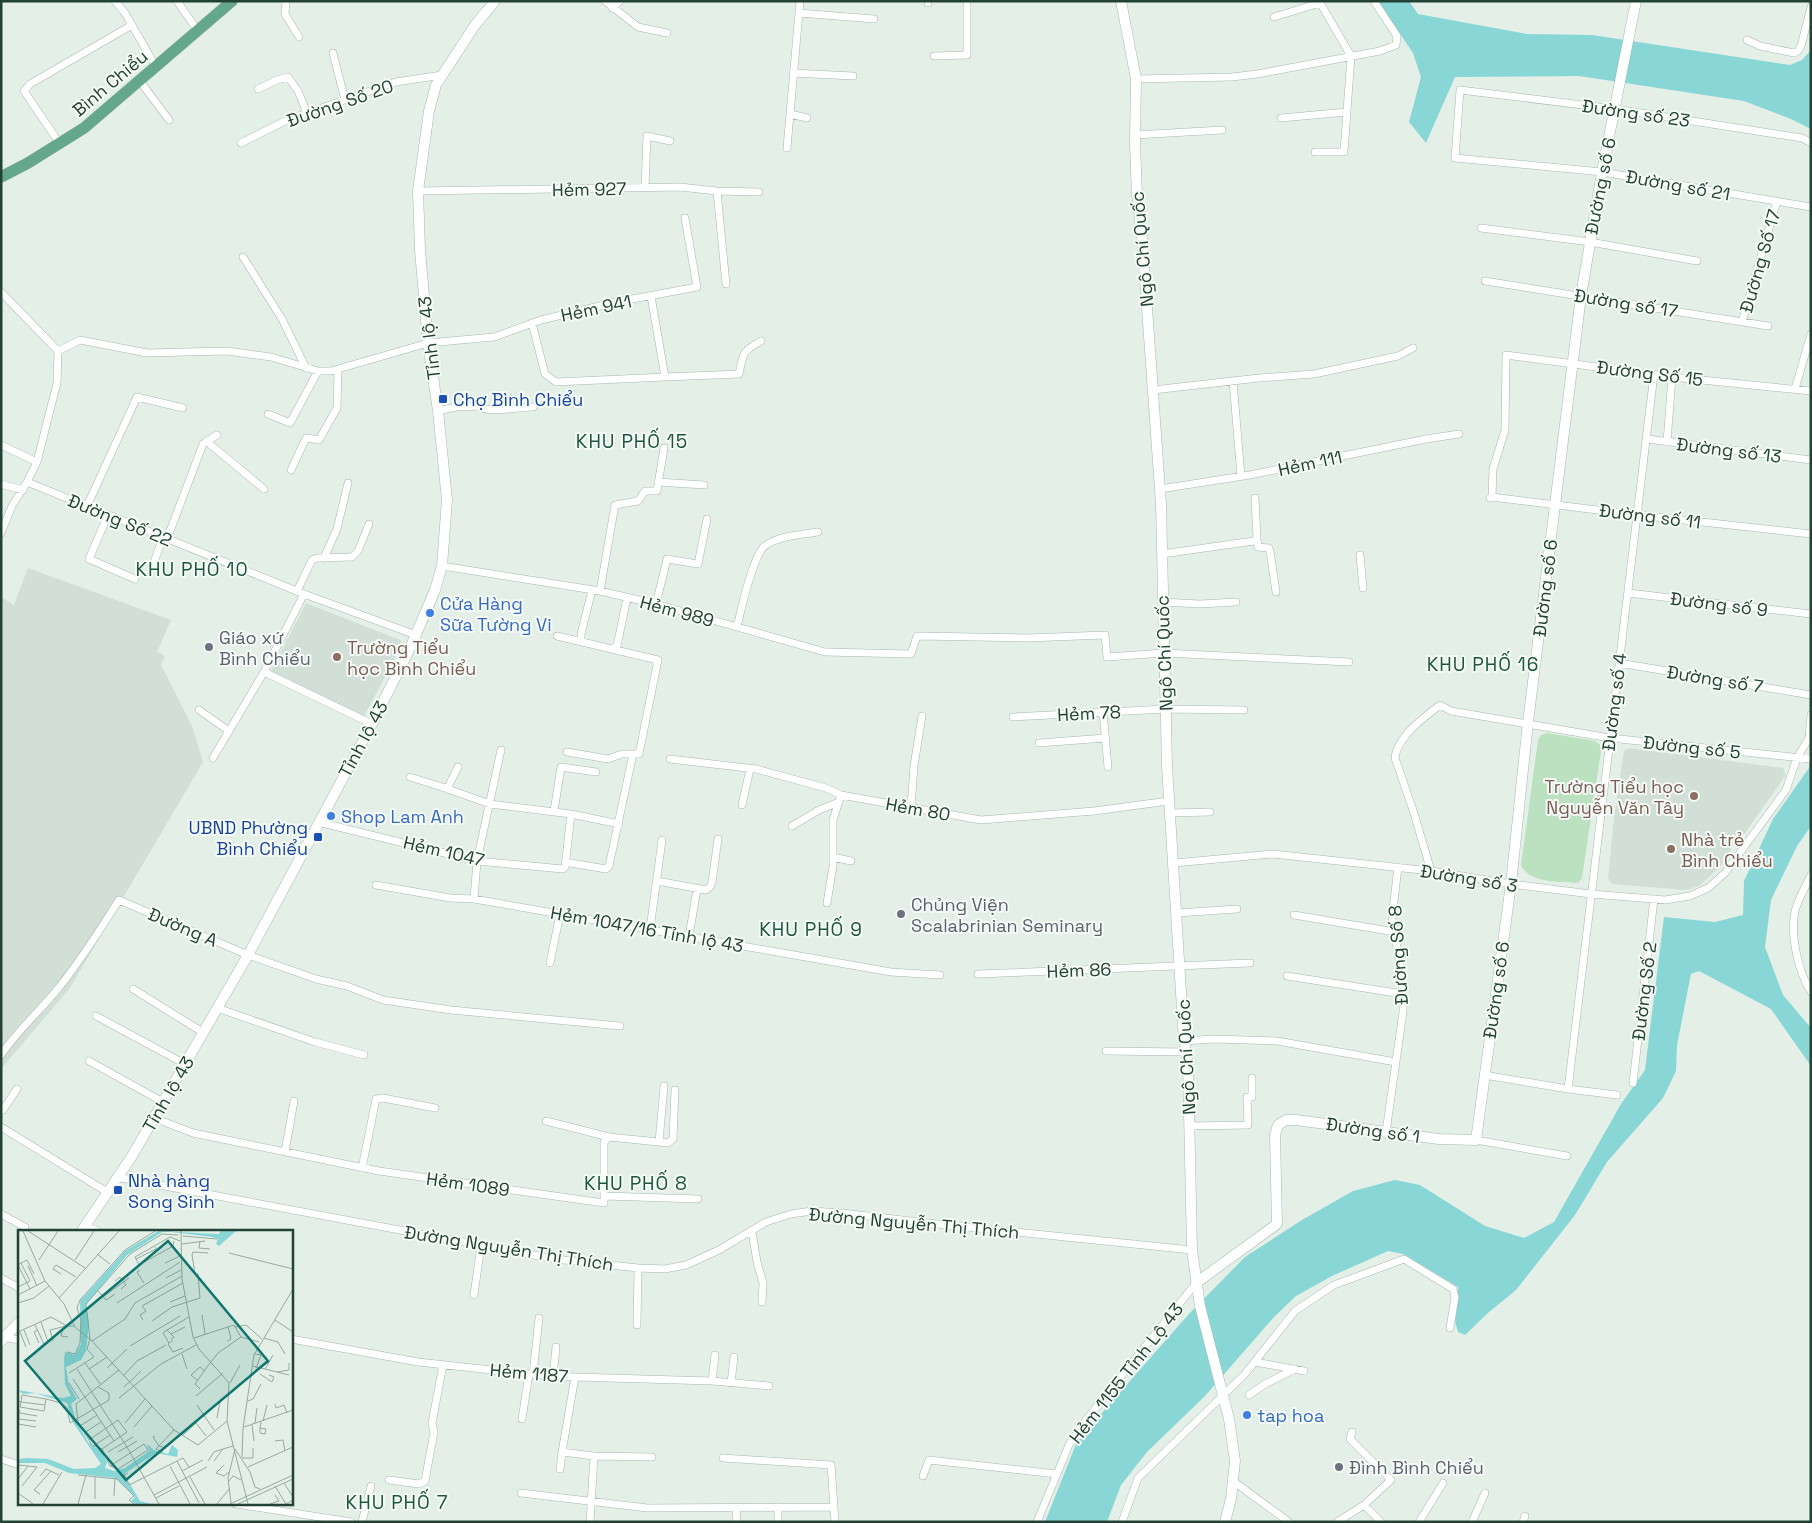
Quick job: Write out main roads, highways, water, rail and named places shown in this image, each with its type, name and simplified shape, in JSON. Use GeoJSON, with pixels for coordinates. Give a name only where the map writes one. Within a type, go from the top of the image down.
{"type":"FeatureCollection","features":[{"type":"Feature","properties":{"kind":"main road","name":"Bình Chiểu"},"geometry":{"type":"LineString","coordinates":[[1,177],[60,144],[84,128],[232,1]]}},
{"type":"Feature","properties":{"kind":"main road","name":"Tỉnh lộ 43"},"geometry":{"type":"LineString","coordinates":[[83,1229],[116,1177],[132,1156],[248,955],[372,724],[416,635],[435,590],[442,566],[447,500],[438,411],[428,343],[420,250],[418,191],[429,110],[436,85],[475,25],[495,1]]}},
{"type":"Feature","properties":{"kind":"main road","name":"Ngô Chí Quốc"},"geometry":{"type":"LineString","coordinates":[[1121,1],[1136,79],[1137,195],[1160,489],[1170,813],[1184,1041],[1187,1052],[1192,1250],[1200,1306],[1229,1419],[1235,1461],[1231,1499],[1225,1522]]}},
{"type":"Feature","properties":{"kind":"main road","name":"Đường số 6"},"geometry":{"type":"LineString","coordinates":[[1476,1140],[1511,884],[1528,725],[1581,296],[1602,172],[1636,1]]}},
{"type":"Feature","properties":{"kind":"main road","name":"Đường số 1"},"geometry":{"type":"LineString","coordinates":[[1196,1283],[1277,1224],[1275,1135],[1278,1125],[1286,1120],[1439,1140],[1476,1140]]}},
{"type":"Feature","properties":{"kind":"main road"},"geometry":{"type":"LineString","coordinates":[[3,1339],[18,1323]]}},
{"type":"Feature","properties":{"kind":"water"},"geometry":{"type":"Polygon","coordinates":[[[1378,1],[1409,1],[1418,14],[1527,34],[1592,35],[1790,65],[1802,60],[1811,50],[1811,129],[1791,119],[1744,101],[1579,76],[1455,77],[1426,143],[1409,122],[1421,77],[1413,53],[1378,1]]]}},
{"type":"Feature","properties":{"kind":"water"},"geometry":{"type":"Polygon","coordinates":[[[1811,757],[1811,826],[1797,846],[1771,900],[1765,947],[1783,995],[1811,1028],[1811,1066],[1771,1009],[1699,971],[1691,974],[1677,1045],[1676,1071],[1663,1098],[1607,1162],[1575,1215],[1516,1290],[1465,1335],[1458,1332],[1455,1321],[1458,1287],[1403,1254],[1388,1251],[1332,1276],[1296,1296],[1274,1317],[1205,1396],[1147,1452],[1121,1485],[1107,1522],[1045,1522],[1076,1444],[1107,1407],[1188,1315],[1245,1257],[1302,1220],[1353,1191],[1395,1180],[1420,1185],[1485,1226],[1524,1238],[1554,1222],[1621,1104],[1645,1070],[1664,917],[1715,922],[1743,915],[1744,881],[1773,819],[1809,768],[1811,757]]]}},
{"type":"Feature","properties":{"kind":"place","name":"Chợ Bình Chiểu"},"geometry":{"type":"Point","coordinates":[443,399]}},
{"type":"Feature","properties":{"kind":"place","name":"Cửa Hàng Sữa Tường Vi"},"geometry":{"type":"Point","coordinates":[430,613]}},
{"type":"Feature","properties":{"kind":"place","name":"Giáo xứ Bình Chiểu"},"geometry":{"type":"Point","coordinates":[209,647]}},
{"type":"Feature","properties":{"kind":"place","name":"Trường Tiểu học Bình Chiểu"},"geometry":{"type":"Point","coordinates":[337,657]}},
{"type":"Feature","properties":{"kind":"place","name":"Trường Tiểu học Nguyễn Văn Tây"},"geometry":{"type":"Point","coordinates":[1694,796]}},
{"type":"Feature","properties":{"kind":"place","name":"Shop Lam Anh"},"geometry":{"type":"Point","coordinates":[331,816]}},
{"type":"Feature","properties":{"kind":"place","name":"UBND Phường Bình Chiểu"},"geometry":{"type":"Point","coordinates":[318,837]}},
{"type":"Feature","properties":{"kind":"place","name":"Nhà trẻ Bình Chiểu"},"geometry":{"type":"Point","coordinates":[1671,849]}},
{"type":"Feature","properties":{"kind":"place","name":"Chủng Viện Scalabrinian Seminary"},"geometry":{"type":"Point","coordinates":[901,914]}},
{"type":"Feature","properties":{"kind":"place","name":"Nhà hàng Song Sinh"},"geometry":{"type":"Point","coordinates":[118,1190]}},
{"type":"Feature","properties":{"kind":"place","name":"tap hoa"},"geometry":{"type":"Point","coordinates":[1247,1415]}},
{"type":"Feature","properties":{"kind":"place","name":"Đình Bình Chiểu"},"geometry":{"type":"Point","coordinates":[1339,1467]}},
{"type":"Feature","properties":{"kind":"district","name":"KHU PHỐ 15"},"geometry":{"type":"Point","coordinates":[632,441]}},
{"type":"Feature","properties":{"kind":"district","name":"KHU PHỐ 10"},"geometry":{"type":"Point","coordinates":[192,569]}},
{"type":"Feature","properties":{"kind":"district","name":"KHU PHỐ 16"},"geometry":{"type":"Point","coordinates":[1483,664]}},
{"type":"Feature","properties":{"kind":"district","name":"KHU PHỐ 9"},"geometry":{"type":"Point","coordinates":[811,929]}},
{"type":"Feature","properties":{"kind":"district","name":"KHU PHỐ 8"},"geometry":{"type":"Point","coordinates":[636,1183]}},
{"type":"Feature","properties":{"kind":"district","name":"KHU PHỐ 7"},"geometry":{"type":"Point","coordinates":[397,1502]}}]}
